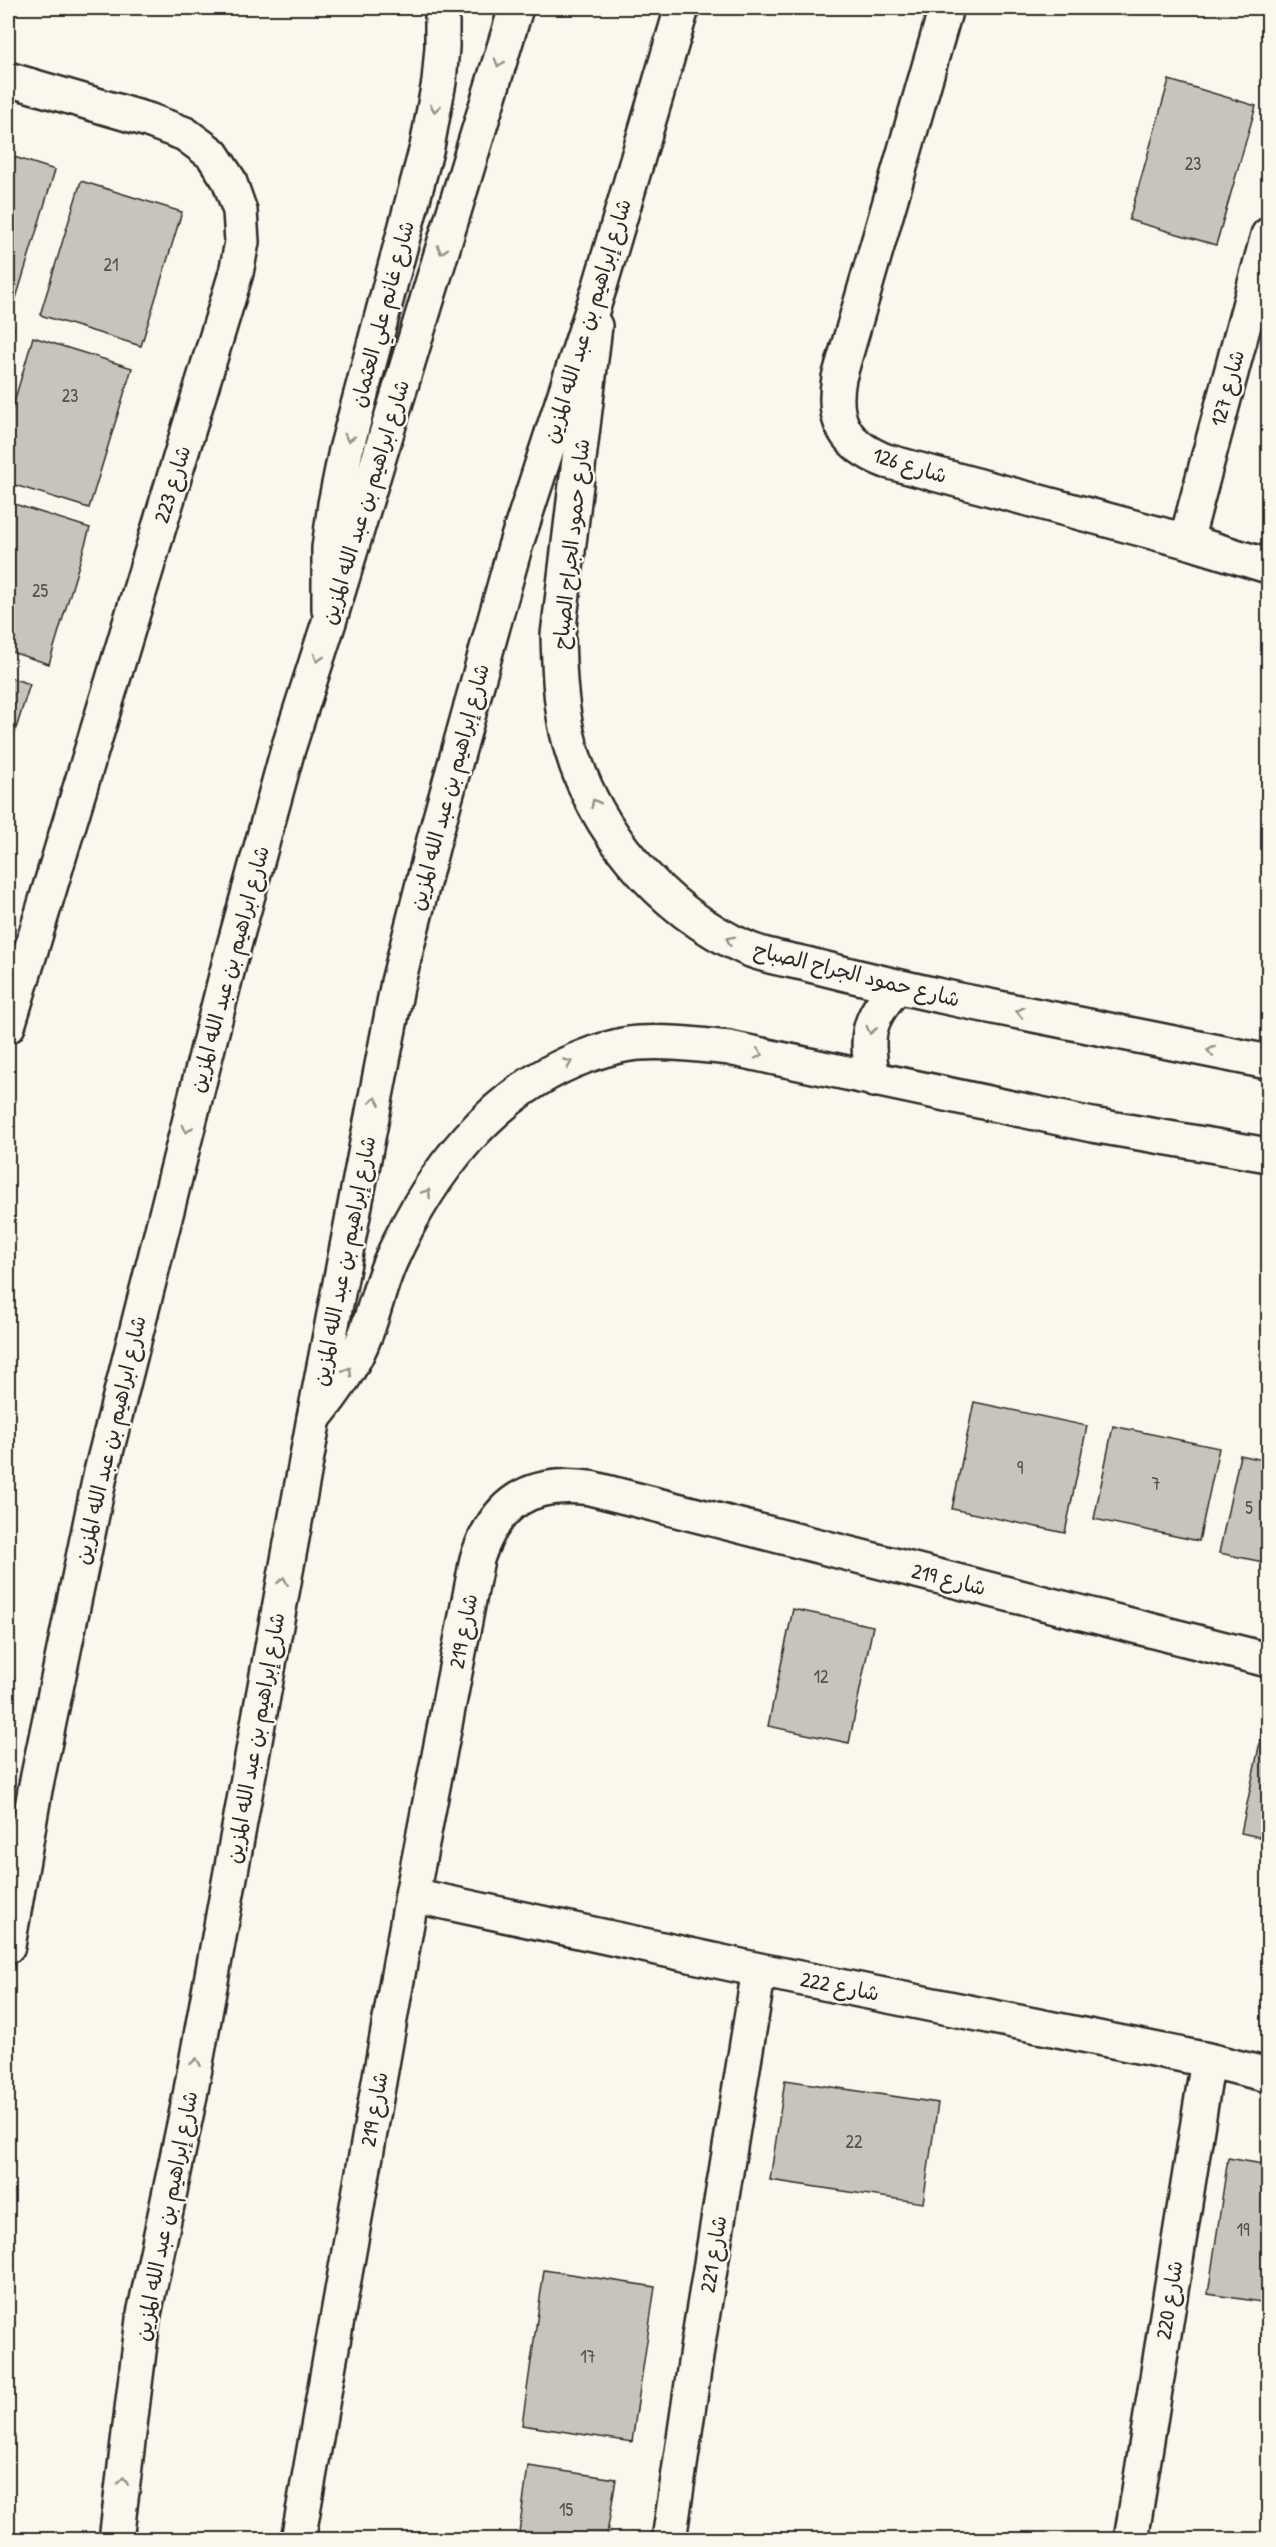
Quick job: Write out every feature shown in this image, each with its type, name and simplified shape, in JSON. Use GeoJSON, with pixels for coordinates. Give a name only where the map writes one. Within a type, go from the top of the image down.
{"type":"FeatureCollection","features":[{"type":"Feature","properties":{"kind":"street","name":"شارع غانم علي العثمان"},"geometry":{"type":"LineString","coordinates":[[329,621],[329,548],[335,504],[346,450],[427,147],[439,82],[442,8]]}},
{"type":"Feature","properties":{"kind":"street","name":"شارع ابراهيم بن عبد الله المزين"},"geometry":{"type":"LineString","coordinates":[[8,1946],[16,1867],[35,1790],[100,1476],[229,964],[288,749],[516,8]]}},
{"type":"Feature","properties":{"kind":"street","name":"شارع إبراهيم بن عبد الله المزين"},"geometry":{"type":"LineString","coordinates":[[116,2540],[143,2319],[189,2101],[314,1418],[398,982],[447,792],[515,547],[600,286],[682,8]]}},
{"type":"Feature","properties":{"kind":"street","name":"شارع 126"},"geometry":{"type":"LineString","coordinates":[[946,8],[839,378],[835,399],[839,420],[849,439],[866,453],[886,460],[1186,541],[1269,566]]}},
{"type":"Feature","properties":{"kind":"street","name":"شارع 223"},"geometry":{"type":"LineString","coordinates":[[8,79],[148,120],[185,134],[212,154],[230,180],[240,211],[242,242],[236,273],[8,1026]]}},
{"type":"Feature","properties":{"kind":"street","name":"شارع 127"},"geometry":{"type":"LineString","coordinates":[[1186,541],[1269,235]]}},
{"type":"Feature","properties":{"kind":"street","name":"شارع حمود الجراح الصباح"},"geometry":{"type":"LineString","coordinates":[[600,286],[558,635],[560,685],[567,733],[583,780],[605,824],[634,863],[668,898],[707,928],[750,950],[897,987],[1269,1062]]}},
{"type":"Feature","properties":{"kind":"street"},"geometry":{"type":"LineString","coordinates":[[874,1080],[868,1055],[870,1030],[880,1005],[897,987]]}},
{"type":"Feature","properties":{"kind":"street"},"geometry":{"type":"LineString","coordinates":[[314,1418],[336,1390],[355,1360],[390,1262],[429,1190],[476,1128],[503,1103],[534,1081],[566,1063],[601,1051],[637,1043],[684,1043],[729,1048],[1092,1125],[1269,1155]]}},
{"type":"Feature","properties":{"kind":"street","name":"شارع 219"},"geometry":{"type":"LineString","coordinates":[[298,2540],[412,1895],[477,1560],[484,1536],[498,1515],[518,1498],[540,1488],[565,1485],[590,1488],[1269,1660]]}},
{"type":"Feature","properties":{"kind":"street","name":"شارع 222"},"geometry":{"type":"LineString","coordinates":[[412,1895],[759,1970],[1208,2060],[1269,2075]]}},
{"type":"Feature","properties":{"kind":"street","name":"شارع 221"},"geometry":{"type":"LineString","coordinates":[[669,2540],[698,2343],[759,1970]]}},
{"type":"Feature","properties":{"kind":"street","name":"شارع 220"},"geometry":{"type":"LineString","coordinates":[[1131,2540],[1208,2060]]}},
{"type":"Feature","properties":{"kind":"building"},"geometry":{"type":"Polygon","coordinates":[[[1169,80],[1256,106],[1216,245],[1129,220],[1169,80]]]}},
{"type":"Feature","properties":{"kind":"building"},"geometry":{"type":"Polygon","coordinates":[[[8,155],[55,170],[14,305],[8,303],[8,155]]]}},
{"type":"Feature","properties":{"kind":"building"},"geometry":{"type":"Polygon","coordinates":[[[81,181],[182,212],[141,346],[40,315],[81,181]]]}},
{"type":"Feature","properties":{"kind":"building"},"geometry":{"type":"Polygon","coordinates":[[[8,326],[14,328],[8,350],[8,326]]]}},
{"type":"Feature","properties":{"kind":"building"},"geometry":{"type":"Polygon","coordinates":[[[33,337],[132,368],[89,508],[8,483],[8,423],[33,337]]]}},
{"type":"Feature","properties":{"kind":"building"},"geometry":{"type":"Polygon","coordinates":[[[8,502],[90,528],[49,664],[8,651],[8,502]]]}},
{"type":"Feature","properties":{"kind":"building"},"geometry":{"type":"Polygon","coordinates":[[[8,677],[30,684],[9,751],[8,750],[8,677]]]}},
{"type":"Feature","properties":{"kind":"building"},"geometry":{"type":"Polygon","coordinates":[[[974,1402],[1087,1426],[1065,1533],[952,1509],[974,1402]]]}},
{"type":"Feature","properties":{"kind":"building"},"geometry":{"type":"Polygon","coordinates":[[[1113,1426],[1219,1448],[1199,1541],[1094,1519],[1113,1426]]]}},
{"type":"Feature","properties":{"kind":"building"},"geometry":{"type":"Polygon","coordinates":[[[1240,1455],[1268,1461],[1268,1563],[1219,1553],[1240,1455]]]}},
{"type":"Feature","properties":{"kind":"building"},"geometry":{"type":"Polygon","coordinates":[[[793,1609],[873,1626],[849,1743],[768,1726],[793,1609]]]}},
{"type":"Feature","properties":{"kind":"building"},"geometry":{"type":"Polygon","coordinates":[[[1268,1703],[1268,1839],[1241,1833],[1268,1703]]]}},
{"type":"Feature","properties":{"kind":"building"},"geometry":{"type":"Polygon","coordinates":[[[785,2080],[938,2103],[923,2203],[770,2180],[785,2080]]]}},
{"type":"Feature","properties":{"kind":"building"},"geometry":{"type":"Polygon","coordinates":[[[1228,2158],[1268,2165],[1268,2303],[1208,2294],[1228,2158]]]}},
{"type":"Feature","properties":{"kind":"building"},"geometry":{"type":"Polygon","coordinates":[[[544,2270],[655,2287],[632,2442],[522,2425],[544,2270]]]}},
{"type":"Feature","properties":{"kind":"building"},"geometry":{"type":"Polygon","coordinates":[[[528,2466],[616,2479],[606,2540],[518,2540],[528,2466]]]}}]}
